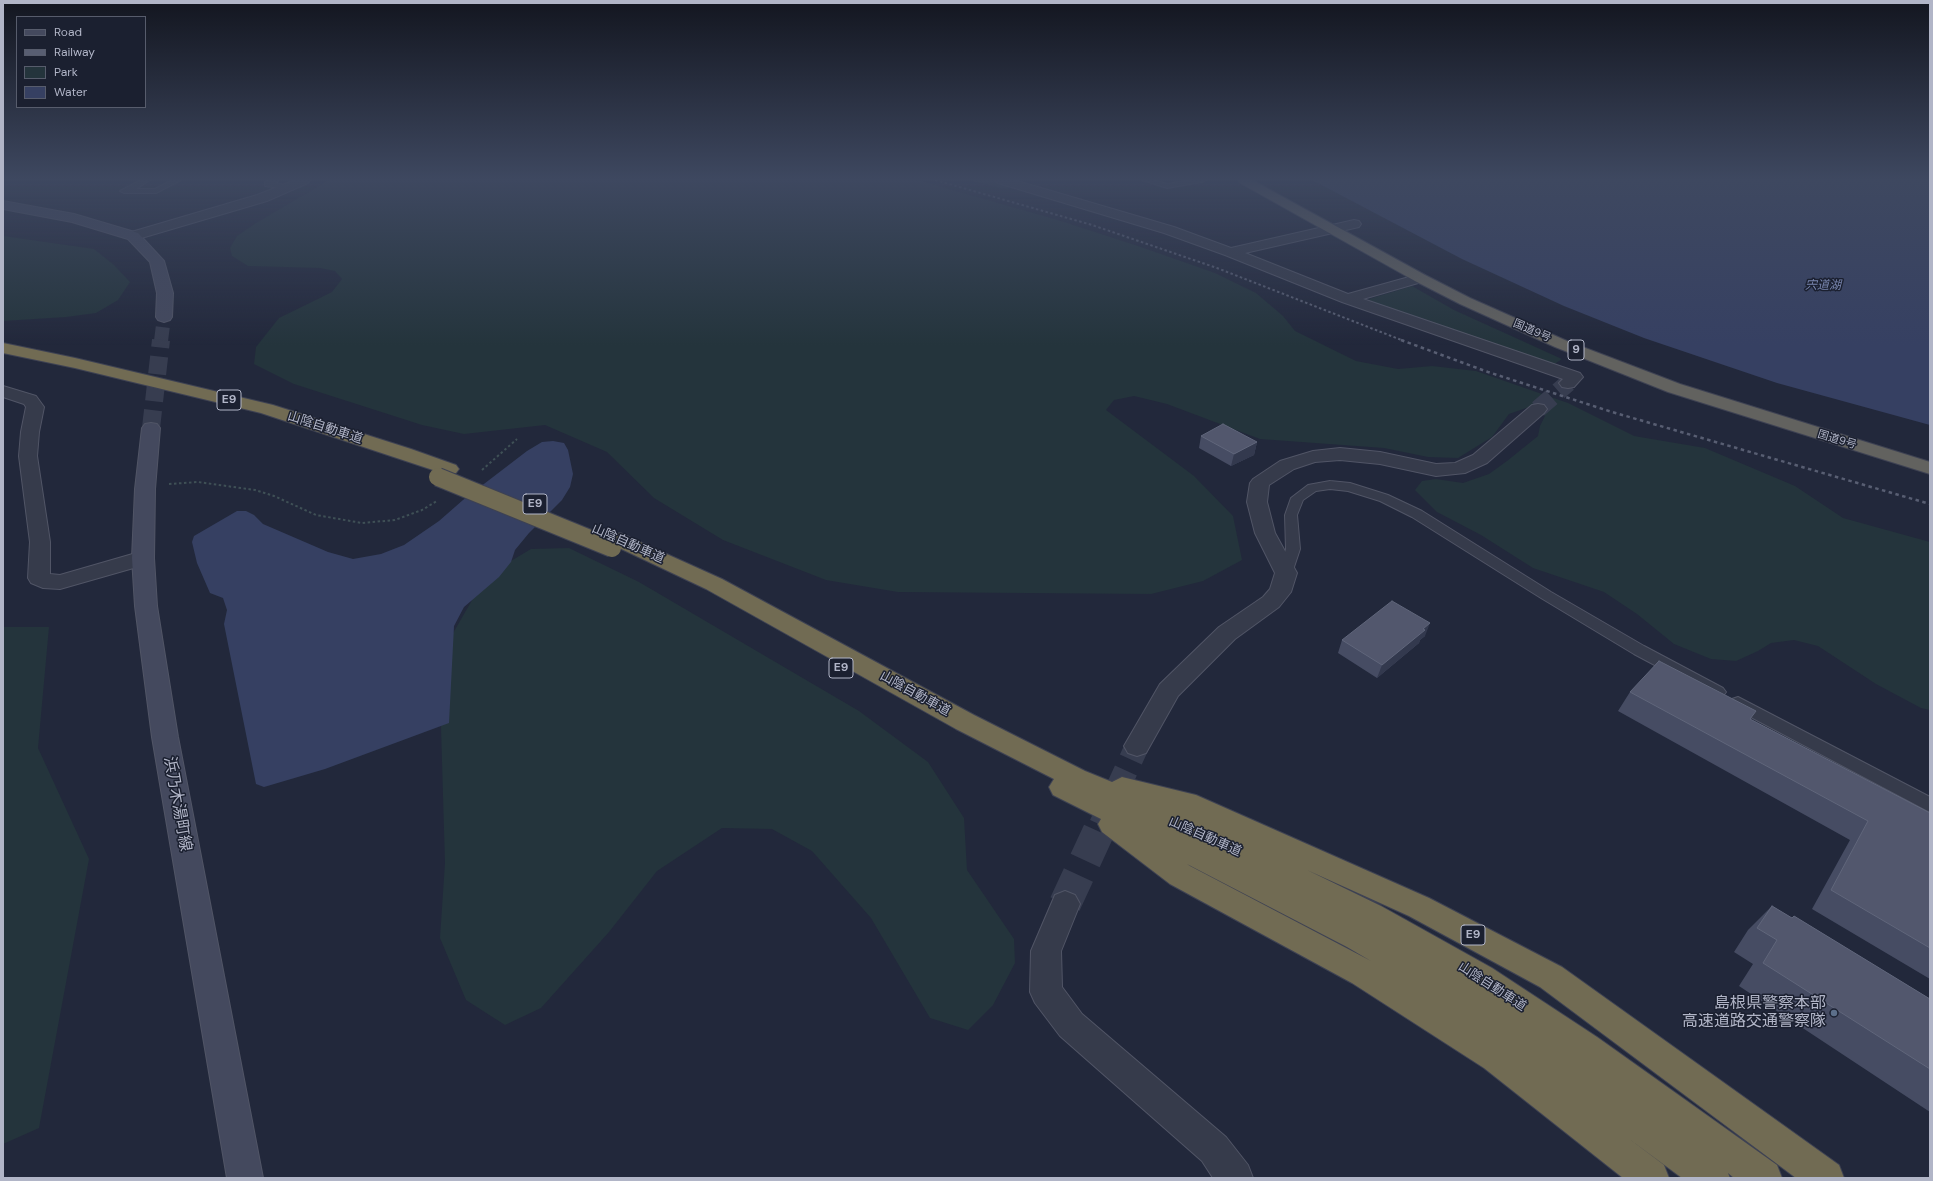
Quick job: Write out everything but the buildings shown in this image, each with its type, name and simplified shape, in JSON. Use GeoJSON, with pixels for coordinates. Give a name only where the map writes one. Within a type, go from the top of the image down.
{"type":"FeatureCollection","features":[{"type":"Feature","properties":{"kind":"highway","name":"国道9号"},"geometry":{"type":"LineString","coordinates":[[1344,235],[1420,278],[1519,326],[1602,361],[1674,388],[1741,410],[1930,468]]}},
{"type":"Feature","properties":{"kind":"highway","name":"国道9号"},"geometry":{"type":"LineString","coordinates":[[1374,235],[1484,295],[1536,320],[1616,353],[1758,402],[1930,453]]}},
{"type":"Feature","properties":{"kind":"highway","name":"山陰自動車道"},"geometry":{"type":"LineString","coordinates":[[3,348],[75,362],[267,409],[404,453],[444,473],[616,544],[956,733],[1072,784],[1268,865],[1371,915],[1474,974],[1585,1048],[1764,1178]]}},
{"type":"Feature","properties":{"kind":"highway","name":"山陰自動車道"},"geometry":{"type":"LineString","coordinates":[[3,356],[64,368],[257,416],[444,473]]}},
{"type":"Feature","properties":{"kind":"highway","name":"山陰自動車道"},"geometry":{"type":"LineString","coordinates":[[1072,784],[1358,937],[1451,993],[1571,1075],[1712,1178]]}},
{"type":"Feature","properties":{"kind":"highway","name":"E9"},"geometry":{"type":"LineString","coordinates":[[1072,784],[1180,875],[1363,973],[1496,1056],[1651,1178]]}},
{"type":"Feature","properties":{"kind":"highway","name":"E9"},"geometry":{"type":"LineString","coordinates":[[1072,784],[1186,803],[1419,907],[1551,977],[1826,1178]]}},
{"type":"Feature","properties":{"kind":"main road"},"geometry":{"type":"LineString","coordinates":[[130,235],[133,236],[157,261],[165,293],[164,316]]}},
{"type":"Feature","properties":{"kind":"main road","name":"浜乃木湯町線"},"geometry":{"type":"LineString","coordinates":[[152,428],[145,489],[143,558],[146,606],[165,737],[246,1178]]}},
{"type":"Feature","properties":{"kind":"street"},"geometry":{"type":"LineString","coordinates":[[1183,235],[1230,252],[1347,299],[1574,377],[1568,383]]}},
{"type":"Feature","properties":{"kind":"street"},"geometry":{"type":"LineString","coordinates":[[1230,252],[1306,235]]}},
{"type":"Feature","properties":{"kind":"street"},"geometry":{"type":"LineString","coordinates":[[1347,299],[1420,278]]}},
{"type":"Feature","properties":{"kind":"street"},"geometry":{"type":"LineString","coordinates":[[3,391],[30,400],[35,407],[30,432],[28,456],[40,542],[39,578],[43,581],[60,582],[143,558]]}},
{"type":"Feature","properties":{"kind":"street"},"geometry":{"type":"LineString","coordinates":[[1137,746],[1169,690],[1227,633],[1271,602],[1280,592],[1286,573],[1265,533],[1257,502],[1260,483],[1287,465],[1313,456],[1340,454],[1380,458],[1436,470],[1458,469],[1480,459],[1538,409]]}},
{"type":"Feature","properties":{"kind":"street"},"geometry":{"type":"LineString","coordinates":[[1065,904],[1046,951],[1046,992],[1071,1025],[1214,1149],[1236,1178]]}},
{"type":"Feature","properties":{"kind":"lane"},"geometry":{"type":"LineString","coordinates":[[1286,573],[1293,549],[1291,515],[1297,498],[1312,488],[1330,485],[1350,487],[1384,498],[1417,514],[1546,595],[1639,650],[1930,805]]}},
{"type":"Feature","properties":{"kind":"path"},"geometry":{"type":"LineString","coordinates":[[477,473],[505,451],[517,438]]}},
{"type":"Feature","properties":{"kind":"path"},"geometry":{"type":"LineString","coordinates":[[145,489],[180,482],[211,484],[255,490],[274,496],[316,515],[374,523],[402,518],[422,510],[440,499]]}},
{"type":"Feature","properties":{"kind":"green space"},"geometry":{"type":"Polygon","coordinates":[[[1104,235],[1215,273],[1256,293],[1283,316],[1295,331],[1356,361],[1398,369],[1432,366],[1476,371],[1568,403],[1634,436],[1705,448],[1795,486],[1843,518],[1930,542],[1930,710],[1921,708],[1876,684],[1818,646],[1794,640],[1771,643],[1736,661],[1711,659],[1674,644],[1637,614],[1604,592],[1533,568],[1481,535],[1437,512],[1415,490],[1422,481],[1436,479],[1463,483],[1489,474],[1538,436],[1540,426],[1545,416],[1542,410],[1532,406],[1509,414],[1492,437],[1458,458],[1428,457],[1384,448],[1260,439],[1167,404],[1134,396],[1114,400],[1106,410],[1194,476],[1233,516],[1242,560],[1203,581],[1151,594],[898,592],[826,580],[723,540],[654,498],[607,452],[545,425],[464,434],[422,425],[294,384],[254,364],[256,347],[279,318],[332,292],[342,279],[335,271],[320,268],[248,266],[232,256],[230,248],[237,236],[1104,235]]]}},
{"type":"Feature","properties":{"kind":"green space"},"geometry":{"type":"Polygon","coordinates":[[[3,236],[94,249],[114,265],[130,282],[118,300],[96,313],[66,317],[3,321],[3,236]]]}},
{"type":"Feature","properties":{"kind":"green space"},"geometry":{"type":"Polygon","coordinates":[[[1412,286],[1454,310],[1562,359],[1553,365],[1370,304],[1369,299],[1412,286]]]}},
{"type":"Feature","properties":{"kind":"green space"},"geometry":{"type":"Polygon","coordinates":[[[569,548],[639,582],[859,711],[928,762],[964,818],[967,870],[1014,939],[1015,963],[993,1005],[968,1030],[930,1018],[871,918],[812,851],[772,829],[722,828],[657,871],[609,932],[541,1008],[505,1025],[466,1000],[440,938],[445,863],[441,728],[445,647],[486,576],[531,549],[569,548]]]}},
{"type":"Feature","properties":{"kind":"green space"},"geometry":{"type":"Polygon","coordinates":[[[3,627],[49,627],[38,748],[89,859],[39,1128],[3,1144],[3,627]]]}},
{"type":"Feature","properties":{"kind":"water","name":"宍道湖"},"geometry":{"type":"Polygon","coordinates":[[[1417,235],[1930,235],[1930,425],[1777,383],[1644,338],[1564,306],[1462,259],[1417,235]]]}},
{"type":"Feature","properties":{"kind":"water"},"geometry":{"type":"Polygon","coordinates":[[[553,441],[564,443],[568,450],[573,474],[570,487],[562,500],[529,533],[515,550],[511,562],[499,577],[464,607],[454,626],[449,723],[325,769],[264,787],[256,784],[224,624],[227,610],[223,598],[210,593],[197,563],[192,542],[194,536],[237,511],[246,511],[254,515],[263,524],[328,552],[353,559],[381,554],[404,545],[439,521],[463,500],[527,451],[542,442],[553,441]]]}},
{"type":"Feature","properties":{"kind":"tunnel"},"geometry":{"type":"LineString","coordinates":[[161,341],[164,317]]}},
{"type":"Feature","properties":{"kind":"tunnel"},"geometry":{"type":"LineString","coordinates":[[151,428],[161,340]]}},
{"type":"Feature","properties":{"kind":"tunnel"},"geometry":{"type":"LineString","coordinates":[[1538,409],[1568,383]]}},
{"type":"Feature","properties":{"kind":"tunnel"},"geometry":{"type":"LineString","coordinates":[[1101,825],[1137,746]]}},
{"type":"Feature","properties":{"kind":"tunnel"},"geometry":{"type":"LineString","coordinates":[[1065,904],[1102,824]]}},
{"type":"Feature","properties":{"kind":"railway"},"geometry":{"type":"LineString","coordinates":[[1121,235],[1217,268],[1404,341]]}},
{"type":"Feature","properties":{"kind":"railway"},"geometry":{"type":"LineString","coordinates":[[1401,340],[1488,372],[1612,412],[1930,504]]}},
{"type":"Feature","properties":{"kind":"place","name":"島根県警察本部 高速道路交通警察隊"},"geometry":{"type":"Point","coordinates":[1834,1013]}}]}
